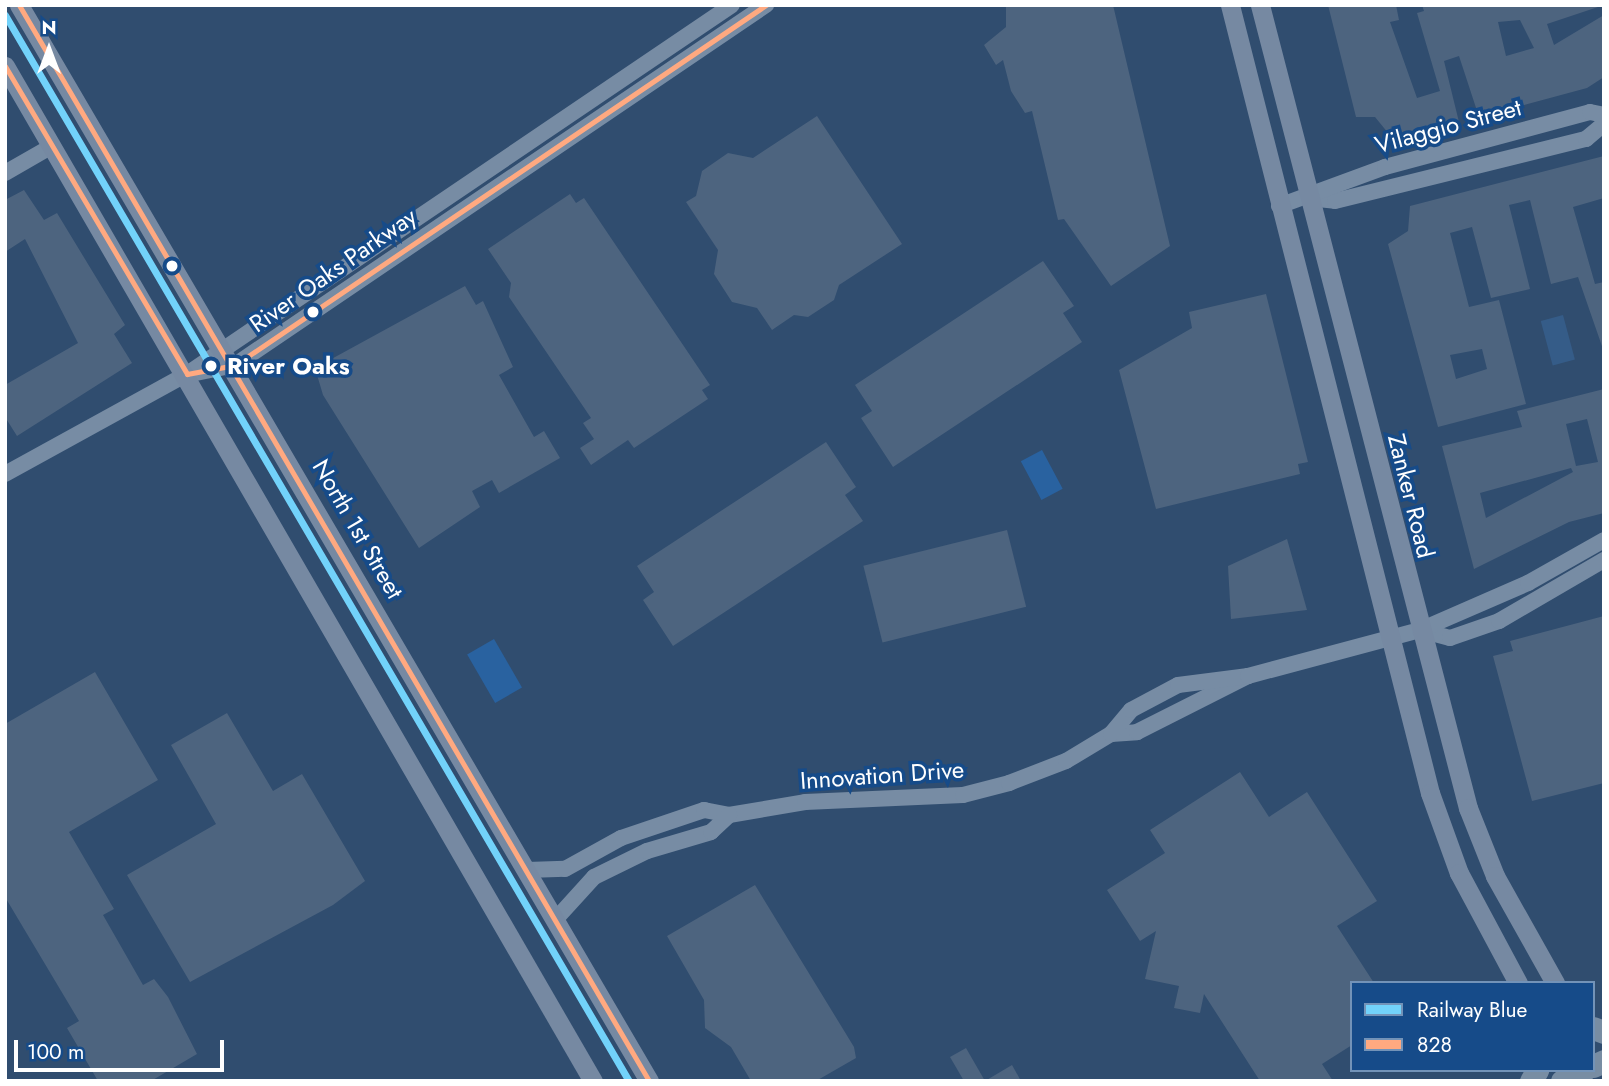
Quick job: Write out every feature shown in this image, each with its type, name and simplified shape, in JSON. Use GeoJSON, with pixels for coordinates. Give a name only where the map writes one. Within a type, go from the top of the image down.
{"type":"FeatureCollection","features":[{"type":"Feature","properties":{"kind":"main road","name":"North 1st Street"},"geometry":{"type":"LineString","coordinates":[[19,5],[234,365],[649,1081]]}},
{"type":"Feature","properties":{"kind":"main road"},"geometry":{"type":"LineString","coordinates":[[1230,5],[1387,639],[1442,832],[1517,981]]}},
{"type":"Feature","properties":{"kind":"main road","name":"Zanker Road"},"geometry":{"type":"LineString","coordinates":[[1261,5],[1308,198],[1468,808],[1495,876],[1554,981]]}},
{"type":"Feature","properties":{"kind":"main road"},"geometry":{"type":"LineString","coordinates":[[5,66],[187,374],[593,1081]]}},
{"type":"Feature","properties":{"kind":"street","name":"River Oaks Parkway"},"geometry":{"type":"LineString","coordinates":[[187,374],[222,345],[732,5]]}},
{"type":"Feature","properties":{"kind":"street","name":"River Oaks Parkway"},"geometry":{"type":"LineString","coordinates":[[187,374],[234,365],[766,5]]}},
{"type":"Feature","properties":{"kind":"street","name":"Vilaggio Street"},"geometry":{"type":"LineString","coordinates":[[1279,206],[1308,198],[1330,183],[1372,170],[1578,115],[1604,115]]}},
{"type":"Feature","properties":{"kind":"street","name":"Vilaggio Street"},"geometry":{"type":"LineString","coordinates":[[1308,198],[1335,201],[1586,139],[1604,124]]}},
{"type":"Feature","properties":{"kind":"street"},"geometry":{"type":"LineString","coordinates":[[5,173],[52,146]]}},
{"type":"Feature","properties":{"kind":"street"},"geometry":{"type":"LineString","coordinates":[[5,474],[187,374]]}},
{"type":"Feature","properties":{"kind":"street","name":"Innovation Drive"},"geometry":{"type":"LineString","coordinates":[[1111,734],[1137,732],[1248,676],[1420,630],[1528,583],[1604,540]]}},
{"type":"Feature","properties":{"kind":"street","name":"Innovation Drive"},"geometry":{"type":"LineString","coordinates":[[1420,630],[1450,638],[1499,621],[1604,560]]}},
{"type":"Feature","properties":{"kind":"street","name":"Innovation Drive"},"geometry":{"type":"LineString","coordinates":[[527,870],[565,869],[666,819],[704,810],[729,815],[805,802],[962,795],[1035,774],[1111,734],[1131,710],[1157,694],[1207,676],[1248,676]]}},
{"type":"Feature","properties":{"kind":"street","name":"Innovation Drive"},"geometry":{"type":"LineString","coordinates":[[555,919],[594,877],[647,851],[711,832],[729,815]]}},
{"type":"Feature","properties":{"kind":"shaded area"},"geometry":{"type":"Polygon","coordinates":[[[1563,315],[1575,359],[1553,365],[1541,321],[1563,315]]]}},
{"type":"Feature","properties":{"kind":"shaded area"},"geometry":{"type":"Polygon","coordinates":[[[1042,450],[1063,489],[1041,500],[1021,461],[1042,450]]]}},
{"type":"Feature","properties":{"kind":"shaded area"},"geometry":{"type":"Polygon","coordinates":[[[494,639],[522,687],[495,703],[467,654],[494,639]]]}},
{"type":"Feature","properties":{"kind":"building"},"geometry":{"type":"Polygon","coordinates":[[[1006,5],[1113,5],[1170,246],[1111,286],[1064,219],[1058,220],[1032,111],[1025,113],[1011,91],[1003,60],[996,65],[984,45],[1006,27],[1006,5]]]}},
{"type":"Feature","properties":{"kind":"building"},"geometry":{"type":"Polygon","coordinates":[[[1328,5],[1396,5],[1399,20],[1390,22],[1417,98],[1440,91],[1417,13],[1424,11],[1422,5],[1604,5],[1547,24],[1554,45],[1604,15],[1604,77],[1587,88],[1479,117],[1459,56],[1444,61],[1459,122],[1393,139],[1375,117],[1356,117],[1328,5]],[[1520,20],[1498,22],[1506,56],[1534,48],[1520,20]]]}},
{"type":"Feature","properties":{"kind":"building"},"geometry":{"type":"Polygon","coordinates":[[[817,116],[902,244],[839,285],[834,300],[808,317],[794,315],[772,330],[757,308],[732,302],[714,274],[718,250],[686,202],[696,196],[702,171],[728,153],[753,158],[817,116]]]}},
{"type":"Feature","properties":{"kind":"building"},"geometry":{"type":"Polygon","coordinates":[[[1604,156],[1604,198],[1573,207],[1595,284],[1604,282],[1604,352],[1578,277],[1551,284],[1530,200],[1509,205],[1530,289],[1491,298],[1472,227],[1450,233],[1469,307],[1499,300],[1526,404],[1438,427],[1388,244],[1408,231],[1410,206],[1604,156]],[[1482,349],[1450,355],[1456,379],[1487,369],[1482,349]]]}},
{"type":"Feature","properties":{"kind":"building"},"geometry":{"type":"Polygon","coordinates":[[[24,190],[44,220],[57,213],[125,325],[114,334],[132,363],[17,436],[5,417],[5,385],[78,343],[25,239],[5,252],[5,200],[24,190]]]}},
{"type":"Feature","properties":{"kind":"building"},"geometry":{"type":"Polygon","coordinates":[[[570,194],[576,203],[584,198],[710,385],[702,390],[708,399],[634,448],[628,440],[591,465],[580,448],[594,439],[583,423],[591,418],[509,297],[511,283],[488,249],[570,194]]]}},
{"type":"Feature","properties":{"kind":"building"},"geometry":{"type":"Polygon","coordinates":[[[1043,261],[1074,306],[1063,313],[1082,342],[893,467],[861,418],[872,411],[855,385],[1043,261]]]}},
{"type":"Feature","properties":{"kind":"building"},"geometry":{"type":"Polygon","coordinates":[[[465,286],[476,305],[483,301],[513,367],[499,375],[534,437],[544,431],[560,458],[499,493],[492,480],[472,491],[480,507],[419,548],[323,395],[315,368],[465,286]]]}},
{"type":"Feature","properties":{"kind":"building"},"geometry":{"type":"Polygon","coordinates":[[[1266,294],[1308,462],[1298,464],[1300,474],[1156,509],[1119,370],[1192,328],[1189,312],[1266,294]]]}},
{"type":"Feature","properties":{"kind":"building"},"geometry":{"type":"Polygon","coordinates":[[[1604,389],[1604,513],[1569,522],[1474,569],[1442,446],[1522,427],[1517,411],[1604,389]],[[1587,419],[1566,424],[1576,466],[1598,462],[1587,419]],[[1571,468],[1480,493],[1486,518],[1573,472],[1571,468]]]}},
{"type":"Feature","properties":{"kind":"building"},"geometry":{"type":"Polygon","coordinates":[[[826,442],[856,487],[845,495],[863,521],[673,646],[643,600],[654,592],[637,566],[826,442]]]}},
{"type":"Feature","properties":{"kind":"building"},"geometry":{"type":"Polygon","coordinates":[[[1007,530],[1026,607],[883,642],[863,566],[1007,530]]]}},
{"type":"Feature","properties":{"kind":"building"},"geometry":{"type":"Polygon","coordinates":[[[1287,539],[1307,610],[1231,619],[1228,566],[1287,539]]]}},
{"type":"Feature","properties":{"kind":"building"},"geometry":{"type":"Polygon","coordinates":[[[1604,616],[1604,783],[1532,801],[1493,656],[1513,651],[1510,641],[1604,616]]]}},
{"type":"Feature","properties":{"kind":"building"},"geometry":{"type":"Polygon","coordinates":[[[95,672],[158,780],[69,832],[114,909],[103,915],[143,985],[154,979],[168,997],[197,1054],[151,1081],[98,1081],[67,1028],[79,1021],[5,897],[5,724],[95,672]]]}},
{"type":"Feature","properties":{"kind":"building"},"geometry":{"type":"Polygon","coordinates":[[[227,713],[273,791],[302,774],[365,881],[333,905],[190,982],[127,875],[216,824],[171,745],[227,713]]]}},
{"type":"Feature","properties":{"kind":"building"},"geometry":{"type":"Polygon","coordinates":[[[1240,772],[1269,817],[1307,792],[1377,901],[1337,926],[1373,981],[1350,981],[1350,1046],[1322,1064],[1333,1081],[1260,1081],[1204,994],[1200,1013],[1174,1008],[1179,986],[1145,979],[1156,931],[1140,941],[1107,890],[1165,853],[1150,830],[1240,772]]]}},
{"type":"Feature","properties":{"kind":"building"},"geometry":{"type":"Polygon","coordinates":[[[755,885],[854,1047],[856,1058],[816,1081],[751,1081],[731,1047],[705,1028],[704,1000],[667,936],[755,885]]]}},
{"type":"Feature","properties":{"kind":"building"},"geometry":{"type":"Polygon","coordinates":[[[966,1048],[985,1081],[964,1081],[950,1057],[966,1048]]]}},
{"type":"Feature","properties":{"kind":"building"},"geometry":{"type":"Polygon","coordinates":[[[1012,1065],[1021,1081],[985,1081],[1012,1065]]]}},
{"type":"Feature","properties":{"kind":"rail line","name":"Blue"},"geometry":{"type":"LineString","coordinates":[[5,15],[629,1081]]}},
{"type":"Feature","properties":{"kind":"transit line","name":"828"},"geometry":{"type":"LineString","coordinates":[[19,5],[649,1081]]}},
{"type":"Feature","properties":{"kind":"transit line","name":"828"},"geometry":{"type":"LineString","coordinates":[[5,66],[187,374],[235,365],[766,5]]}},
{"type":"Feature","properties":{"kind":"place","name":"River Oaks"},"geometry":{"type":"Point","coordinates":[211,366]}}]}
